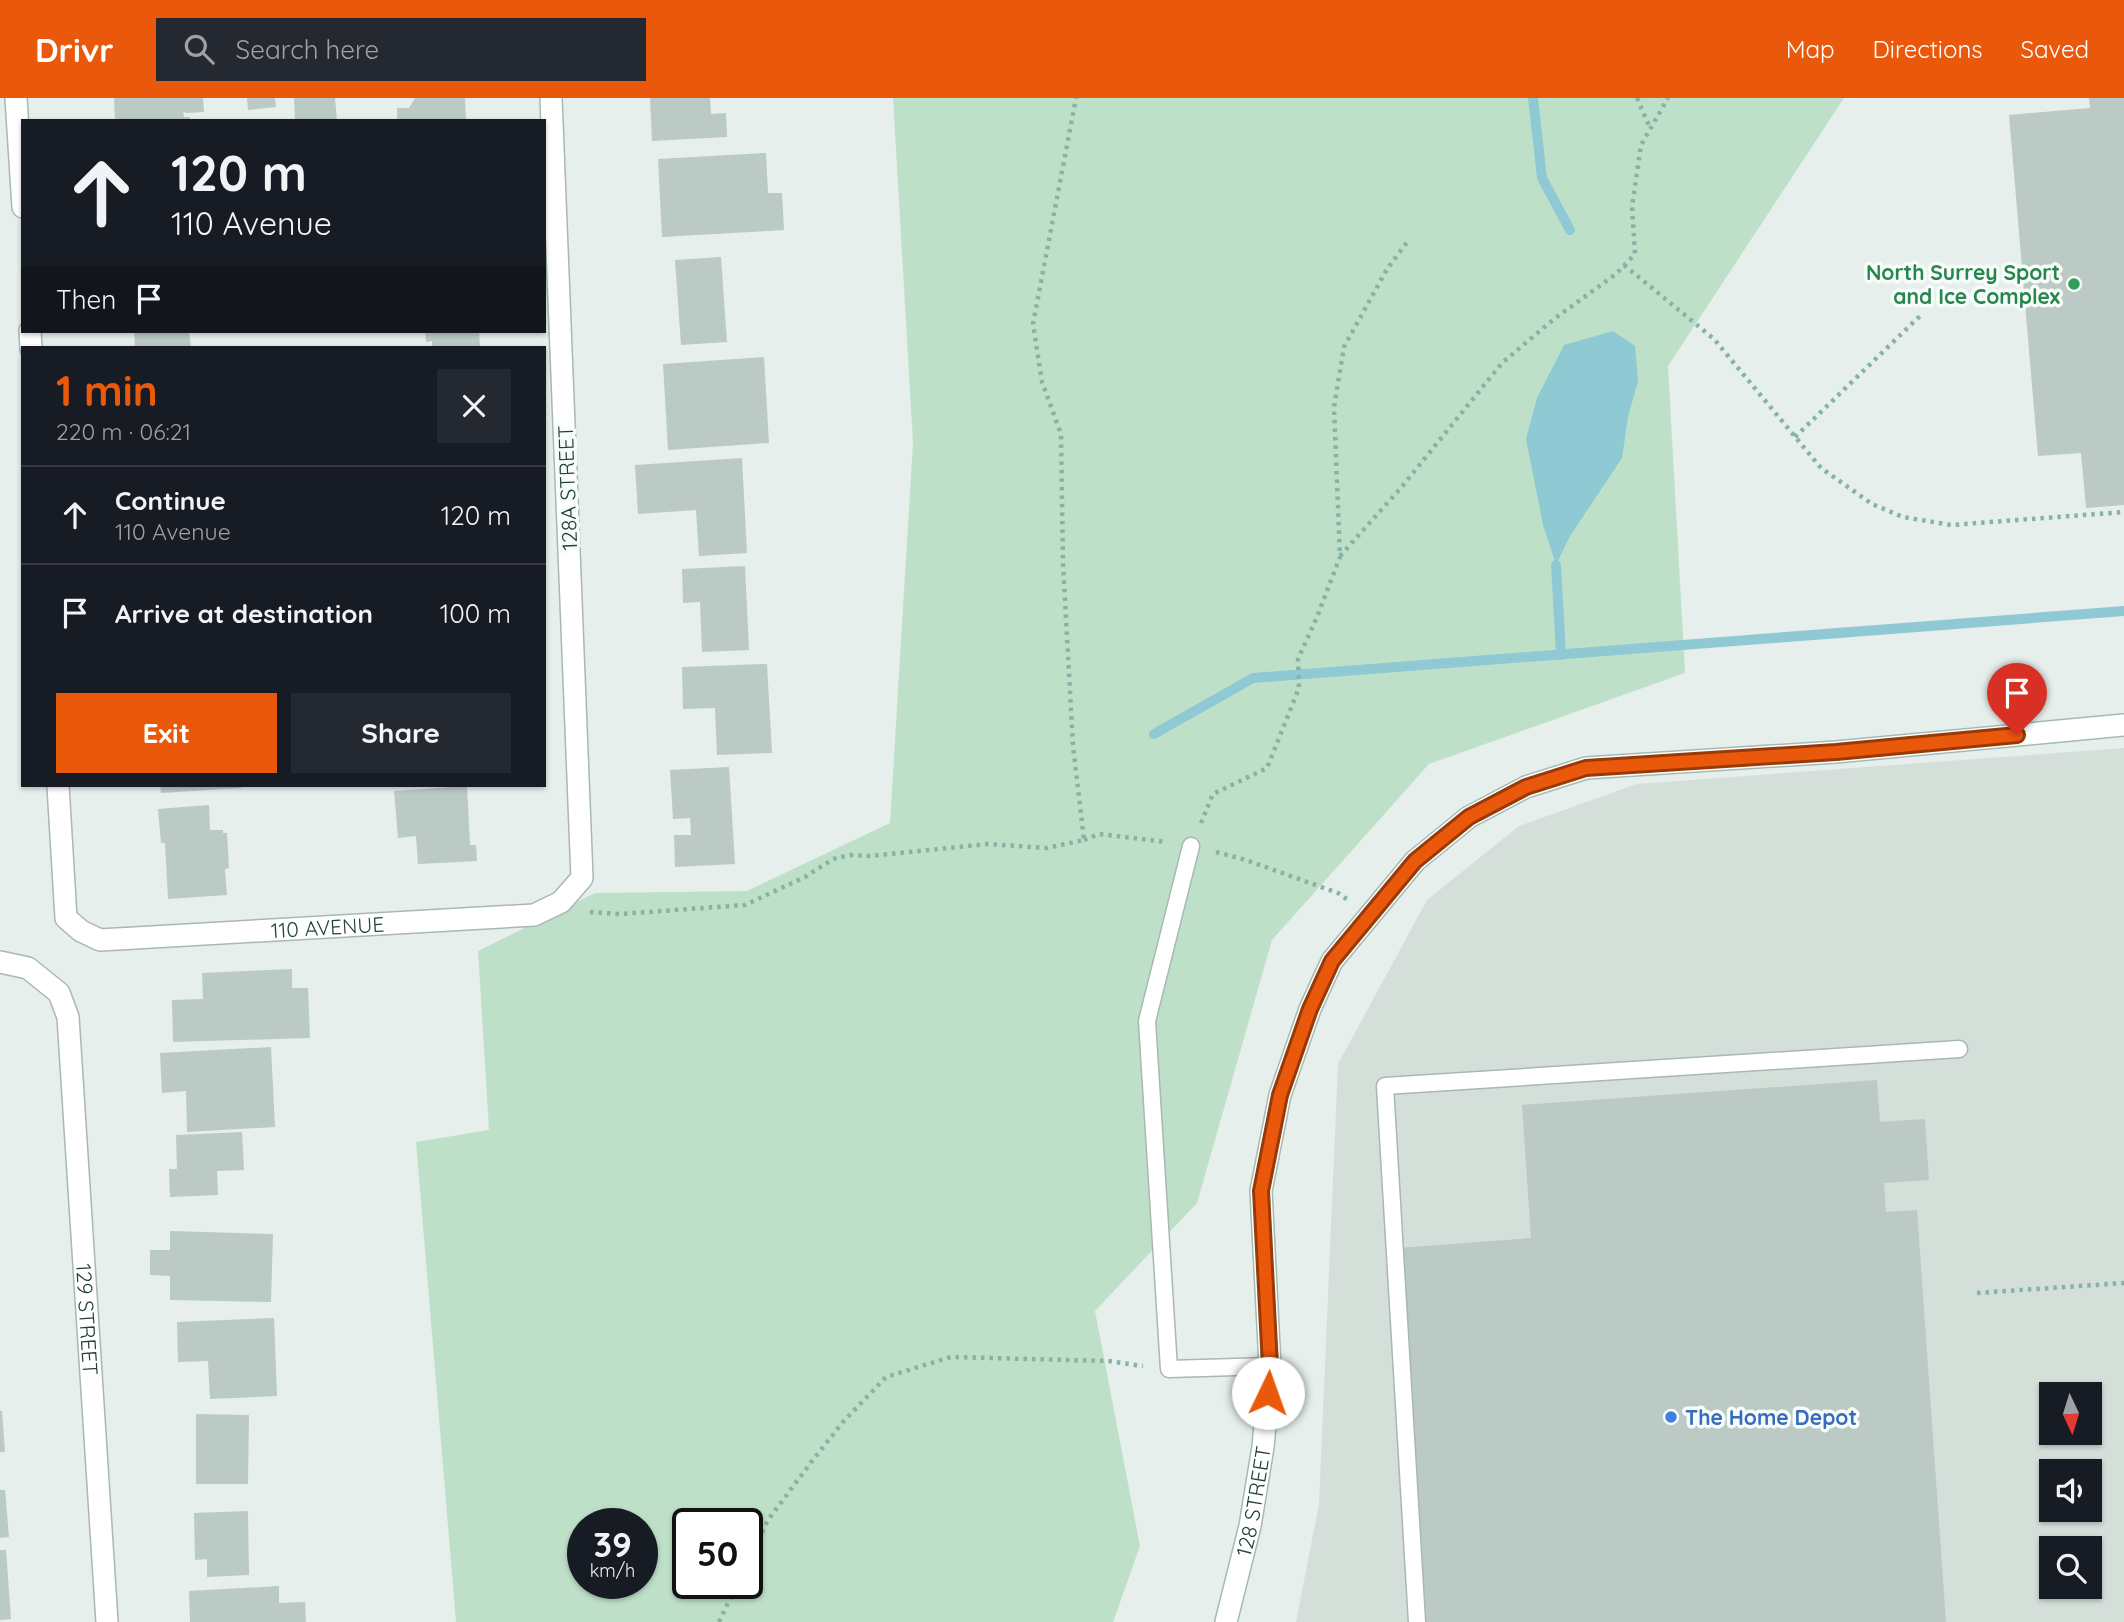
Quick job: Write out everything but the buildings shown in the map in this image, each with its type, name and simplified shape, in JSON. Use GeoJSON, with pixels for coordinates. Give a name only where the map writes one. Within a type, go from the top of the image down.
{"type":"FeatureCollection","features":[{"type":"Feature","properties":{"kind":"street"},"geometry":{"type":"LineString","coordinates":[[16,98],[21,176]]}},
{"type":"Feature","properties":{"kind":"street","name":"128A STREET"},"geometry":{"type":"LineString","coordinates":[[551,98],[582,878]]}},
{"type":"Feature","properties":{"kind":"street","name":"128 STREET"},"geometry":{"type":"LineString","coordinates":[[1226,1622],[1250,1526],[1263,1447],[1270,1366],[1261,1191],[1280,1095],[1310,1009],[1332,961],[1415,861],[1469,817],[1526,787],[1586,768],[1836,752],[2124,725]]}},
{"type":"Feature","properties":{"kind":"street","name":"110 AVENUE"},"geometry":{"type":"LineString","coordinates":[[58,787],[66,918],[81,931],[100,940],[534,915],[561,902],[582,878]]}},
{"type":"Feature","properties":{"kind":"street","name":"129 STREET"},"geometry":{"type":"LineString","coordinates":[[0,962],[27,968],[59,993],[68,1017],[107,1622]]}},
{"type":"Feature","properties":{"kind":"lane"},"geometry":{"type":"LineString","coordinates":[[1191,846],[1147,1021],[1169,1369],[1270,1366]]}},
{"type":"Feature","properties":{"kind":"lane"},"geometry":{"type":"LineString","coordinates":[[1417,1622],[1385,1086],[1959,1049]]}},
{"type":"Feature","properties":{"kind":"path"},"geometry":{"type":"LineString","coordinates":[[1076,98],[1033,324],[1042,382],[1061,434],[1062,564],[1073,746],[1084,839]]}},
{"type":"Feature","properties":{"kind":"path"},"geometry":{"type":"LineString","coordinates":[[1637,98],[1650,128]]}},
{"type":"Feature","properties":{"kind":"path"},"geometry":{"type":"LineString","coordinates":[[1191,846],[1213,794],[1267,768],[1299,688],[1298,659],[1339,557],[1400,489],[1503,363],[1554,319],[1616,274],[1635,254],[1632,207],[1641,145],[1668,98]]}},
{"type":"Feature","properties":{"kind":"path"},"geometry":{"type":"LineString","coordinates":[[1339,557],[1334,407],[1344,347],[1387,269],[1408,240]]}},
{"type":"Feature","properties":{"kind":"path"},"geometry":{"type":"LineString","coordinates":[[1624,265],[1714,339],[1821,468],[1872,504],[1903,517],[1951,525],[2124,512]]}},
{"type":"Feature","properties":{"kind":"path"},"geometry":{"type":"LineString","coordinates":[[1795,437],[1921,315]]}},
{"type":"Feature","properties":{"kind":"path"},"geometry":{"type":"LineString","coordinates":[[546,909],[621,914],[745,905],[804,877],[832,859],[850,855],[870,856],[988,844],[1047,848],[1099,834],[1191,846],[1247,860],[1338,892],[1369,914]]}},
{"type":"Feature","properties":{"kind":"path"},"geometry":{"type":"LineString","coordinates":[[1977,1293],[2124,1283]]}},
{"type":"Feature","properties":{"kind":"path"},"geometry":{"type":"LineString","coordinates":[[763,1530],[811,1461],[886,1377],[951,1357],[1108,1361],[1169,1369]]}},
{"type":"Feature","properties":{"kind":"path"},"geometry":{"type":"LineString","coordinates":[[719,1622],[730,1599]]}},
{"type":"Feature","properties":{"kind":"shaded area"},"geometry":{"type":"Polygon","coordinates":[[[2124,748],[2124,1622],[1296,1622],[1319,1504],[1338,1064],[1427,900],[1519,826],[1637,784],[2124,748]]]}},
{"type":"Feature","properties":{"kind":"green space"},"geometry":{"type":"Polygon","coordinates":[[[893,98],[1844,98],[1668,366],[1685,673],[1429,764],[1272,940],[1197,1203],[1095,1311],[1140,1546],[1113,1622],[456,1622],[416,1142],[489,1130],[478,951],[595,893],[747,891],[890,823],[913,443],[893,98]]]}},
{"type":"Feature","properties":{"kind":"water"},"geometry":{"type":"Polygon","coordinates":[[[1613,331],[1635,346],[1638,381],[1628,417],[1622,458],[1570,536],[1556,565],[1543,525],[1526,439],[1537,398],[1564,345],[1613,331]]]}},
{"type":"Feature","properties":{"kind":"waterway"},"geometry":{"type":"LineString","coordinates":[[1533,98],[1542,178],[1570,230]]}},
{"type":"Feature","properties":{"kind":"waterway"},"geometry":{"type":"LineString","coordinates":[[1556,565],[1561,655]]}},
{"type":"Feature","properties":{"kind":"waterway"},"geometry":{"type":"LineString","coordinates":[[1154,734],[1253,678],[2124,611]]}},
{"type":"Feature","properties":{"kind":"place","name":"North Surrey Sport and Ice Complex"},"geometry":{"type":"Point","coordinates":[2074,284]}},
{"type":"Feature","properties":{"kind":"place","name":"The Home Depot"},"geometry":{"type":"Point","coordinates":[1671,1417]}},
{"type":"Feature","properties":{"kind":"route"},"geometry":{"type":"LineString","coordinates":[[1268,1393],[1270,1366],[1261,1191],[1280,1095],[1310,1009],[1332,961],[1415,861],[1469,817],[1526,787],[1586,768],[1836,752],[2017,735]]}}]}
